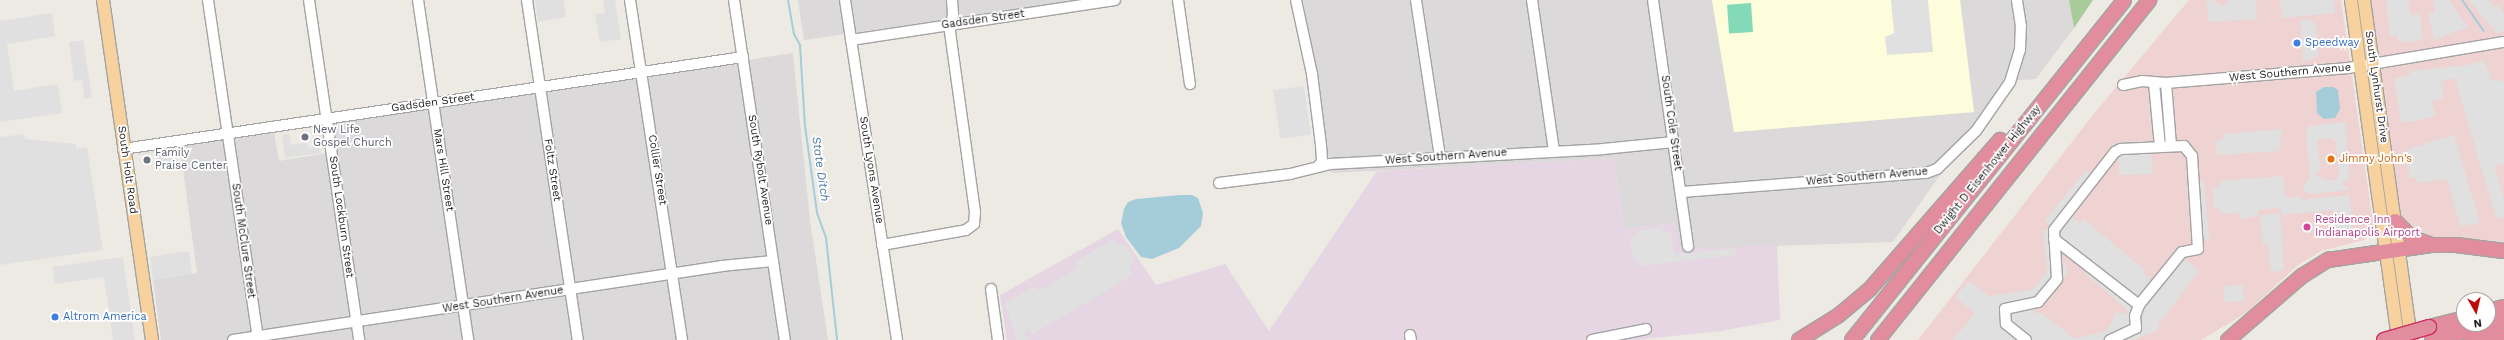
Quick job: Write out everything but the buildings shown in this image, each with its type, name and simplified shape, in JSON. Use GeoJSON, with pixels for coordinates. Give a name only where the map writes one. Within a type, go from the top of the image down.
{"type":"FeatureCollection","features":[{"type":"Feature","properties":{"kind":"highway","name":"Dwight D Eisenhower Highway"},"geometry":{"type":"LineString","coordinates":[[1852,340],[2124,0]]}},
{"type":"Feature","properties":{"kind":"highway","name":"Dwight D Eisenhower Highway"},"geometry":{"type":"LineString","coordinates":[[1878,340],[2149,0]]}},
{"type":"Feature","properties":{"kind":"highway"},"geometry":{"type":"LineString","coordinates":[[1799,340],[1839,315],[1870,289],[2004,135],[2072,66]]}},
{"type":"Feature","properties":{"kind":"highway"},"geometry":{"type":"LineString","coordinates":[[2395,221],[2412,238],[2431,244]]}},
{"type":"Feature","properties":{"kind":"highway"},"geometry":{"type":"LineString","coordinates":[[1890,340],[1940,275],[1965,231]]}},
{"type":"Feature","properties":{"kind":"highway"},"geometry":{"type":"LineString","coordinates":[[2228,340],[2302,276],[2321,263],[2358,253],[2392,252],[2431,244],[2456,244],[2504,251]]}},
{"type":"Feature","properties":{"kind":"highway"},"geometry":{"type":"LineString","coordinates":[[2432,336],[2504,320]]}},
{"type":"Feature","properties":{"kind":"highway"},"geometry":{"type":"LineString","coordinates":[[2432,336],[2456,322]]}},
{"type":"Feature","properties":{"kind":"highway"},"geometry":{"type":"LineString","coordinates":[[2384,340],[2432,336],[2504,336]]}},
{"type":"Feature","properties":{"kind":"main road","name":"South Holt Road"},"geometry":{"type":"LineString","coordinates":[[103,0],[152,340]]}},
{"type":"Feature","properties":{"kind":"main road","name":"South Lynhurst Drive"},"geometry":{"type":"LineString","coordinates":[[2351,0],[2360,66],[2392,252],[2412,340]]}},
{"type":"Feature","properties":{"kind":"main road","name":"South Lynhurst Drive"},"geometry":{"type":"LineString","coordinates":[[2364,0],[2395,221],[2392,252],[2398,340]]}},
{"type":"Feature","properties":{"kind":"street","name":"South McClure Street"},"geometry":{"type":"LineString","coordinates":[[208,0],[257,338]]}},
{"type":"Feature","properties":{"kind":"street","name":"South Lockburn Street"},"geometry":{"type":"LineString","coordinates":[[309,0],[359,340]]}},
{"type":"Feature","properties":{"kind":"street","name":"Mars Hill Street"},"geometry":{"type":"LineString","coordinates":[[418,0],[468,340]]}},
{"type":"Feature","properties":{"kind":"street","name":"Foltz Street"},"geometry":{"type":"LineString","coordinates":[[527,0],[578,340]]}},
{"type":"Feature","properties":{"kind":"street","name":"Collier Street"},"geometry":{"type":"LineString","coordinates":[[630,0],[673,273],[682,340]]}},
{"type":"Feature","properties":{"kind":"street","name":"South Rybolt Avenue"},"geometry":{"type":"LineString","coordinates":[[734,0],[785,340]]}},
{"type":"Feature","properties":{"kind":"street","name":"South Lyons Avenue"},"geometry":{"type":"LineString","coordinates":[[845,0],[897,340]]}},
{"type":"Feature","properties":{"kind":"street"},"geometry":{"type":"LineString","coordinates":[[882,245],[958,232],[973,226],[975,212],[950,24],[953,14],[952,0]]}},
{"type":"Feature","properties":{"kind":"street","name":"Gadsden Street"},"geometry":{"type":"LineString","coordinates":[[851,40],[1065,4],[1115,0]]}},
{"type":"Feature","properties":{"kind":"street"},"geometry":{"type":"LineString","coordinates":[[1178,0],[1190,84]]}},
{"type":"Feature","properties":{"kind":"street"},"geometry":{"type":"LineString","coordinates":[[1296,0],[1312,74],[1321,145],[1322,161],[1318,167]]}},
{"type":"Feature","properties":{"kind":"street"},"geometry":{"type":"LineString","coordinates":[[1416,0],[1440,157]]}},
{"type":"Feature","properties":{"kind":"street"},"geometry":{"type":"LineString","coordinates":[[1532,0],[1554,150]]}},
{"type":"Feature","properties":{"kind":"street","name":"South Cole Street"},"geometry":{"type":"LineString","coordinates":[[1653,0],[1682,192],[1688,247]]}},
{"type":"Feature","properties":{"kind":"street","name":"West Southern Avenue"},"geometry":{"type":"LineString","coordinates":[[1682,192],[1932,172],[1942,166],[1976,131],[1998,102],[2010,82],[2018,58],[2021,26],[2017,0]]}},
{"type":"Feature","properties":{"kind":"street","name":"West Southern Avenue"},"geometry":{"type":"LineString","coordinates":[[2123,85],[2142,81],[2166,83],[2360,66],[2504,42]]}},
{"type":"Feature","properties":{"kind":"street","name":"Gadsden Street"},"geometry":{"type":"LineString","coordinates":[[124,149],[743,57]]}},
{"type":"Feature","properties":{"kind":"street"},"geometry":{"type":"LineString","coordinates":[[2154,83],[2160,146]]}},
{"type":"Feature","properties":{"kind":"street"},"geometry":{"type":"LineString","coordinates":[[2166,83],[2171,145]]}},
{"type":"Feature","properties":{"kind":"street","name":"West Southern Avenue"},"geometry":{"type":"LineString","coordinates":[[1219,183],[1330,164],[1674,142]]}},
{"type":"Feature","properties":{"kind":"street"},"geometry":{"type":"LineString","coordinates":[[2026,340],[2006,324],[2005,309],[2038,302],[2057,279],[2054,230],[2115,152],[2121,149],[2171,145],[2184,146],[2192,155],[2198,248],[2182,252],[2139,305],[2135,316],[2136,328],[2110,340]]}},
{"type":"Feature","properties":{"kind":"street"},"geometry":{"type":"LineString","coordinates":[[2054,239],[2139,305]]}},
{"type":"Feature","properties":{"kind":"street","name":"West Southern Avenue"},"geometry":{"type":"LineString","coordinates":[[233,340],[257,338],[673,273],[773,261]]}},
{"type":"Feature","properties":{"kind":"street"},"geometry":{"type":"LineString","coordinates":[[991,289],[998,340]]}},
{"type":"Feature","properties":{"kind":"street"},"geometry":{"type":"LineString","coordinates":[[1592,340],[1646,329]]}},
{"type":"Feature","properties":{"kind":"shaded area"},"geometry":{"type":"Polygon","coordinates":[[[535,0],[563,0],[566,17],[538,22],[535,0]]]}},
{"type":"Feature","properties":{"kind":"shaded area"},"geometry":{"type":"Polygon","coordinates":[[[603,0],[615,0],[621,39],[600,42],[595,14],[605,13],[603,0]]]}},
{"type":"Feature","properties":{"kind":"shaded area"},"geometry":{"type":"Polygon","coordinates":[[[798,0],[1080,0],[804,40],[798,0]]]}},
{"type":"Feature","properties":{"kind":"shaded area"},"geometry":{"type":"Polygon","coordinates":[[[1303,0],[1712,0],[1734,132],[1974,112],[1960,0],[2069,0],[2074,28],[2036,79],[2006,81],[1893,242],[1679,249],[1674,223],[1624,229],[1614,158],[1331,173],[1303,0]]]}},
{"type":"Feature","properties":{"kind":"shaded area"},"geometry":{"type":"Polygon","coordinates":[[[1712,0],[1960,0],[1974,112],[1734,132],[1712,0]]]}},
{"type":"Feature","properties":{"kind":"shaded area"},"geometry":{"type":"Polygon","coordinates":[[[1891,0],[1928,0],[1933,52],[1887,55],[1885,37],[1894,33],[1891,0]]]}},
{"type":"Feature","properties":{"kind":"shaded area"},"geometry":{"type":"Polygon","coordinates":[[[2189,0],[2341,0],[2374,230],[2364,240],[2321,251],[2298,265],[2246,313],[2201,340],[1918,340],[2096,111],[2189,0]]]}},
{"type":"Feature","properties":{"kind":"shaded area"},"geometry":{"type":"Polygon","coordinates":[[[2206,0],[2213,0],[2223,7],[2229,0],[2260,0],[2255,3],[2257,19],[2209,22],[2206,0]]]}},
{"type":"Feature","properties":{"kind":"shaded area"},"geometry":{"type":"Polygon","coordinates":[[[2280,0],[2334,0],[2335,13],[2282,18],[2280,0]]]}},
{"type":"Feature","properties":{"kind":"shaded area"},"geometry":{"type":"Polygon","coordinates":[[[2371,0],[2504,0],[2504,245],[2457,237],[2422,237],[2411,232],[2402,221],[2371,0]]]}},
{"type":"Feature","properties":{"kind":"shaded area"},"geometry":{"type":"Polygon","coordinates":[[[2386,0],[2408,0],[2411,15],[2420,14],[2423,40],[2399,42],[2397,36],[2390,36],[2386,0]]]}},
{"type":"Feature","properties":{"kind":"shaded area"},"geometry":{"type":"Polygon","coordinates":[[[2433,0],[2449,0],[2468,27],[2434,40],[2428,13],[2435,12],[2433,0]]]}},
{"type":"Feature","properties":{"kind":"shaded area"},"geometry":{"type":"Polygon","coordinates":[[[2469,0],[2489,0],[2494,7],[2499,6],[2504,13],[2504,30],[2497,34],[2469,0]]]}},
{"type":"Feature","properties":{"kind":"shaded area"},"geometry":{"type":"Polygon","coordinates":[[[52,13],[55,36],[7,44],[14,91],[58,84],[62,113],[0,122],[0,21],[52,13]]]}},
{"type":"Feature","properties":{"kind":"shaded area"},"geometry":{"type":"Polygon","coordinates":[[[2309,19],[2316,24],[2319,55],[2311,60],[2303,61],[2300,20],[2309,19]]]}},
{"type":"Feature","properties":{"kind":"shaded area"},"geometry":{"type":"Polygon","coordinates":[[[83,40],[92,98],[84,99],[82,80],[74,81],[69,42],[83,40]]]}},
{"type":"Feature","properties":{"kind":"shaded area"},"geometry":{"type":"Polygon","coordinates":[[[793,53],[810,221],[828,340],[364,340],[331,124],[793,53]]]}},
{"type":"Feature","properties":{"kind":"shaded area"},"geometry":{"type":"Polygon","coordinates":[[[2484,60],[2492,81],[2498,80],[2504,82],[2504,164],[2494,166],[2504,199],[2504,217],[2496,219],[2455,78],[2440,82],[2444,98],[2431,101],[2436,116],[2415,121],[2401,122],[2394,78],[2410,75],[2410,71],[2468,65],[2484,60]]]}},
{"type":"Feature","properties":{"kind":"shaded area"},"geometry":{"type":"Polygon","coordinates":[[[1304,86],[1311,135],[1280,139],[1273,90],[1304,86]]]}},
{"type":"Feature","properties":{"kind":"shaded area"},"geometry":{"type":"Polygon","coordinates":[[[2345,122],[2349,178],[2342,184],[2350,190],[2309,194],[2302,189],[2310,176],[2306,133],[2309,126],[2345,122]],[[2332,138],[2317,140],[2321,169],[2315,175],[2327,180],[2336,180],[2339,176],[2336,142],[2332,138]]]}},
{"type":"Feature","properties":{"kind":"shaded area"},"geometry":{"type":"Polygon","coordinates":[[[2282,129],[2279,151],[2217,155],[2216,141],[2223,140],[2223,134],[2282,129]]]}},
{"type":"Feature","properties":{"kind":"shaded area"},"geometry":{"type":"Polygon","coordinates":[[[274,133],[279,161],[328,153],[355,340],[161,340],[153,280],[197,273],[180,146],[274,133]]]}},
{"type":"Feature","properties":{"kind":"shaded area"},"geometry":{"type":"Polygon","coordinates":[[[24,134],[25,139],[76,144],[77,149],[87,147],[103,250],[0,265],[0,137],[24,134]]]}},
{"type":"Feature","properties":{"kind":"shaded area"},"geometry":{"type":"Polygon","coordinates":[[[289,134],[291,145],[307,142],[308,148],[320,146],[321,153],[285,158],[282,135],[289,134]]]}},
{"type":"Feature","properties":{"kind":"shaded area"},"geometry":{"type":"Polygon","coordinates":[[[2454,135],[2480,223],[2460,226],[2447,179],[2417,183],[2416,178],[2410,178],[2405,155],[2410,148],[2454,135]]]}},
{"type":"Feature","properties":{"kind":"shaded area"},"geometry":{"type":"Polygon","coordinates":[[[2151,141],[2152,174],[2119,175],[2118,142],[2151,141]]]}},
{"type":"Feature","properties":{"kind":"shaded area"},"geometry":{"type":"Polygon","coordinates":[[[174,146],[177,162],[156,165],[154,153],[138,155],[138,151],[174,146]]]}},
{"type":"Feature","properties":{"kind":"shaded area"},"geometry":{"type":"Polygon","coordinates":[[[1614,158],[1624,229],[1675,223],[1680,249],[1777,245],[1780,320],[1721,331],[1636,340],[1007,340],[1000,295],[1118,229],[1156,285],[1225,264],[1269,331],[1377,171],[1614,158]]]}},
{"type":"Feature","properties":{"kind":"shaded area"},"geometry":{"type":"Polygon","coordinates":[[[2086,170],[2098,180],[2070,216],[2080,223],[2083,219],[2145,270],[2143,273],[2152,281],[2177,251],[2199,271],[2158,325],[2159,330],[2133,340],[1953,340],[1975,313],[1955,297],[1969,281],[1989,296],[2032,290],[2047,272],[2043,230],[2049,230],[2050,226],[2045,220],[2086,170]],[[2061,250],[2060,264],[2066,263],[2067,275],[2034,312],[2037,314],[2040,312],[2075,339],[2106,331],[2117,312],[2125,314],[2128,310],[2085,274],[2089,271],[2061,250]]]}},
{"type":"Feature","properties":{"kind":"shaded area"},"geometry":{"type":"Polygon","coordinates":[[[2283,176],[2285,194],[2289,198],[2299,196],[2303,200],[2350,195],[2352,228],[2335,230],[2333,210],[2282,215],[2280,208],[2258,210],[2258,216],[2240,219],[2239,212],[2220,214],[2219,207],[2214,208],[2212,187],[2219,187],[2219,181],[2283,176]]]}},
{"type":"Feature","properties":{"kind":"shaded area"},"geometry":{"type":"Polygon","coordinates":[[[2204,181],[2209,240],[2195,241],[2190,182],[2204,181]]]}},
{"type":"Feature","properties":{"kind":"shaded area"},"geometry":{"type":"Polygon","coordinates":[[[2280,213],[2284,270],[2271,272],[2268,244],[2263,245],[2260,215],[2280,213]]]}},
{"type":"Feature","properties":{"kind":"shaded area"},"geometry":{"type":"Polygon","coordinates":[[[1662,227],[1664,232],[1671,231],[1674,254],[1735,248],[1736,255],[1641,266],[1633,257],[1630,237],[1636,236],[1636,231],[1662,227]]]}},
{"type":"Feature","properties":{"kind":"shaded area"},"geometry":{"type":"Polygon","coordinates":[[[1113,239],[1116,245],[1124,244],[1134,259],[1130,269],[1133,275],[1033,334],[1028,329],[1024,334],[1030,340],[1016,340],[1005,302],[1035,286],[1039,291],[1078,267],[1075,262],[1113,239]]]}},
{"type":"Feature","properties":{"kind":"shaded area"},"geometry":{"type":"Polygon","coordinates":[[[189,252],[192,274],[153,280],[150,257],[189,252]]]}},
{"type":"Feature","properties":{"kind":"shaded area"},"geometry":{"type":"Polygon","coordinates":[[[123,257],[135,340],[113,340],[104,277],[55,284],[52,267],[123,257]]]}},
{"type":"Feature","properties":{"kind":"shaded area"},"geometry":{"type":"Polygon","coordinates":[[[2243,285],[2244,301],[2224,302],[2223,286],[2243,285]]]}},
{"type":"Feature","properties":{"kind":"green space"},"geometry":{"type":"Polygon","coordinates":[[[2069,0],[2093,0],[2074,28],[2069,0]]]}},
{"type":"Feature","properties":{"kind":"green space"},"geometry":{"type":"Polygon","coordinates":[[[1751,3],[1753,32],[1729,34],[1727,5],[1751,3]]]}},
{"type":"Feature","properties":{"kind":"water"},"geometry":{"type":"Polygon","coordinates":[[[2324,87],[2334,87],[2338,90],[2340,109],[2335,118],[2324,119],[2317,113],[2316,92],[2324,87]]]}},
{"type":"Feature","properties":{"kind":"water"},"geometry":{"type":"Polygon","coordinates":[[[1192,195],[1198,198],[1203,213],[1201,226],[1179,248],[1152,259],[1141,257],[1126,237],[1121,223],[1124,209],[1128,202],[1136,199],[1192,195]]]}},
{"type":"Feature","properties":{"kind":"waterway","name":"State Ditch"},"geometry":{"type":"LineString","coordinates":[[788,0],[794,34],[800,45],[805,126],[817,213],[826,238],[837,340]]}},
{"type":"Feature","properties":{"kind":"waterway"},"geometry":{"type":"LineString","coordinates":[[2462,0],[2484,31]]}},
{"type":"Feature","properties":{"kind":"place","name":"Speedway"},"geometry":{"type":"Point","coordinates":[2297,43]}},
{"type":"Feature","properties":{"kind":"place","name":"New Life Gospel Church"},"geometry":{"type":"Point","coordinates":[305,137]}},
{"type":"Feature","properties":{"kind":"place","name":"Jimmy John's"},"geometry":{"type":"Point","coordinates":[2331,159]}},
{"type":"Feature","properties":{"kind":"place","name":"Family Praise Center"},"geometry":{"type":"Point","coordinates":[147,160]}},
{"type":"Feature","properties":{"kind":"place","name":"Residence Inn Indianapolis Airport"},"geometry":{"type":"Point","coordinates":[2307,227]}},
{"type":"Feature","properties":{"kind":"place","name":"Altrom America"},"geometry":{"type":"Point","coordinates":[55,317]}}]}
